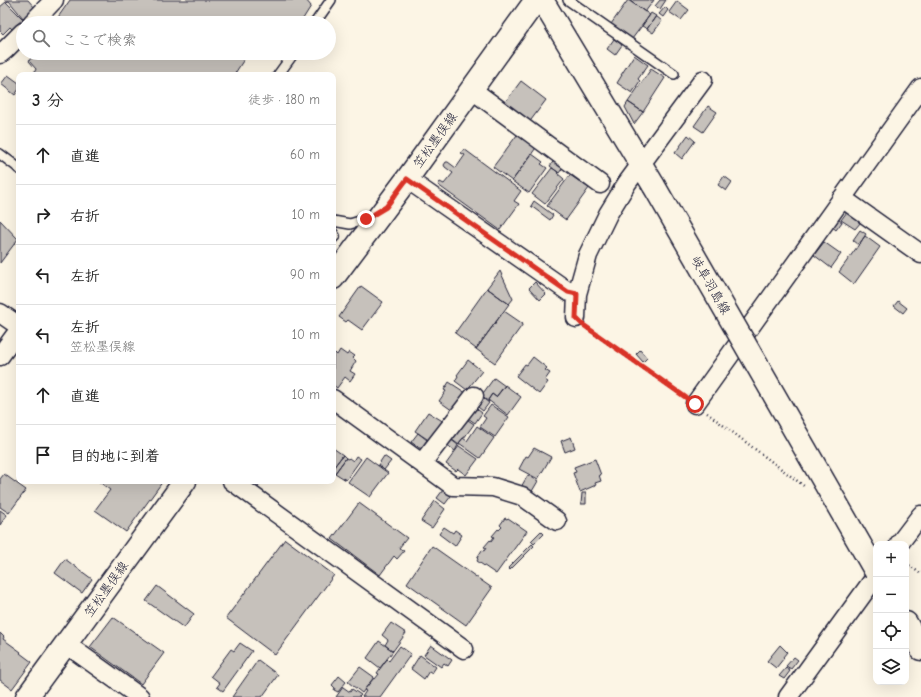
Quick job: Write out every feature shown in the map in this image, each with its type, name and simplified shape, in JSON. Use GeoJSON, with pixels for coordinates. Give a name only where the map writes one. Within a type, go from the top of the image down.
{"type":"FeatureCollection","features":[{"type":"Feature","properties":{"kind":"main road","name":"笠松墨俣線"},"geometry":{"type":"LineString","coordinates":[[336,274],[407,179],[536,0]]}},
{"type":"Feature","properties":{"kind":"main road","name":"岐阜羽島線"},"geometry":{"type":"LineString","coordinates":[[542,0],[654,186],[873,567]]}},
{"type":"Feature","properties":{"kind":"main road","name":"笠松墨俣線"},"geometry":{"type":"LineString","coordinates":[[27,697],[183,484]]}},
{"type":"Feature","properties":{"kind":"main road"},"geometry":{"type":"LineString","coordinates":[[909,629],[921,650]]}},
{"type":"Feature","properties":{"kind":"street"},"geometry":{"type":"LineString","coordinates":[[39,16],[54,0]]}},
{"type":"Feature","properties":{"kind":"street"},"geometry":{"type":"LineString","coordinates":[[0,54],[16,39]]}},
{"type":"Feature","properties":{"kind":"street"},"geometry":{"type":"LineString","coordinates":[[576,318],[577,294],[588,255],[608,214],[627,183],[703,80]]}},
{"type":"Feature","properties":{"kind":"street"},"geometry":{"type":"LineString","coordinates":[[695,404],[921,88]]}},
{"type":"Feature","properties":{"kind":"street"},"geometry":{"type":"LineString","coordinates":[[471,89],[600,184]]}},
{"type":"Feature","properties":{"kind":"street"},"geometry":{"type":"LineString","coordinates":[[407,179],[568,292],[577,294]]}},
{"type":"Feature","properties":{"kind":"street"},"geometry":{"type":"LineString","coordinates":[[842,198],[921,254]]}},
{"type":"Feature","properties":{"kind":"street"},"geometry":{"type":"LineString","coordinates":[[0,313],[16,324]]}},
{"type":"Feature","properties":{"kind":"street"},"geometry":{"type":"LineString","coordinates":[[0,356],[16,334]]}},
{"type":"Feature","properties":{"kind":"street"},"geometry":{"type":"LineString","coordinates":[[422,463],[474,396]]}},
{"type":"Feature","properties":{"kind":"street"},"geometry":{"type":"LineString","coordinates":[[336,401],[453,486],[493,487],[522,496],[557,521]]}},
{"type":"Feature","properties":{"kind":"street"},"geometry":{"type":"LineString","coordinates":[[236,484],[464,650]]}},
{"type":"Feature","properties":{"kind":"street"},"geometry":{"type":"LineString","coordinates":[[902,541],[921,515]]}},
{"type":"Feature","properties":{"kind":"street"},"geometry":{"type":"LineString","coordinates":[[788,697],[875,577]]}},
{"type":"Feature","properties":{"kind":"street"},"geometry":{"type":"LineString","coordinates":[[66,644],[140,697]]}},
{"type":"Feature","properties":{"kind":"lane"},"geometry":{"type":"LineString","coordinates":[[320,16],[331,0]]}},
{"type":"Feature","properties":{"kind":"lane"},"geometry":{"type":"LineString","coordinates":[[568,0],[674,74]]}},
{"type":"Feature","properties":{"kind":"lane"},"geometry":{"type":"LineString","coordinates":[[280,72],[289,60]]}},
{"type":"Feature","properties":{"kind":"lane"},"geometry":{"type":"LineString","coordinates":[[0,154],[16,166]]}},
{"type":"Feature","properties":{"kind":"lane"},"geometry":{"type":"LineString","coordinates":[[336,222],[350,224],[366,219],[386,207]]}},
{"type":"Feature","properties":{"kind":"path"},"geometry":{"type":"LineString","coordinates":[[576,318],[582,324],[695,404],[806,488]]}},
{"type":"Feature","properties":{"kind":"path"},"geometry":{"type":"LineString","coordinates":[[909,565],[921,574]]}},
{"type":"Feature","properties":{"kind":"building"},"geometry":{"type":"Polygon","coordinates":[[[4,0],[28,0],[35,8],[25,16],[21,16],[9,1],[6,2],[4,0]]]}},
{"type":"Feature","properties":{"kind":"building"},"geometry":{"type":"Polygon","coordinates":[[[70,0],[306,0],[311,6],[305,16],[59,16],[70,0]]]}},
{"type":"Feature","properties":{"kind":"building"},"geometry":{"type":"Polygon","coordinates":[[[628,0],[650,15],[632,39],[611,24],[628,0]]]}},
{"type":"Feature","properties":{"kind":"building"},"geometry":{"type":"Polygon","coordinates":[[[629,0],[654,0],[645,12],[629,0]]]}},
{"type":"Feature","properties":{"kind":"building"},"geometry":{"type":"Polygon","coordinates":[[[660,0],[666,0],[660,9],[655,6],[660,0]]]}},
{"type":"Feature","properties":{"kind":"building"},"geometry":{"type":"Polygon","coordinates":[[[677,1],[689,10],[681,20],[669,12],[677,1]]]}},
{"type":"Feature","properties":{"kind":"building"},"geometry":{"type":"Polygon","coordinates":[[[6,2],[20,16],[16,16],[16,25],[12,29],[10,27],[3,34],[0,31],[0,7],[6,2]]]}},
{"type":"Feature","properties":{"kind":"building"},"geometry":{"type":"Polygon","coordinates":[[[665,7],[668,10],[663,17],[659,14],[665,7]]]}},
{"type":"Feature","properties":{"kind":"building"},"geometry":{"type":"Polygon","coordinates":[[[651,13],[656,16],[647,29],[642,26],[651,13]]]}},
{"type":"Feature","properties":{"kind":"building"},"geometry":{"type":"Polygon","coordinates":[[[656,16],[662,21],[653,33],[647,29],[656,16]]]}},
{"type":"Feature","properties":{"kind":"building"},"geometry":{"type":"Polygon","coordinates":[[[614,39],[622,45],[615,55],[607,49],[614,39]]]}},
{"type":"Feature","properties":{"kind":"building"},"geometry":{"type":"Polygon","coordinates":[[[634,55],[648,65],[638,79],[640,81],[632,93],[617,83],[634,55]]]}},
{"type":"Feature","properties":{"kind":"building"},"geometry":{"type":"Polygon","coordinates":[[[244,60],[236,72],[34,72],[36,69],[29,61],[244,60]]]}},
{"type":"Feature","properties":{"kind":"building"},"geometry":{"type":"Polygon","coordinates":[[[651,69],[665,78],[643,112],[628,102],[651,69]]]}},
{"type":"Feature","properties":{"kind":"building"},"geometry":{"type":"Polygon","coordinates":[[[8,75],[16,81],[15,95],[1,84],[8,75]]]}},
{"type":"Feature","properties":{"kind":"building"},"geometry":{"type":"Polygon","coordinates":[[[521,81],[546,100],[528,124],[503,105],[521,81]]]}},
{"type":"Feature","properties":{"kind":"building"},"geometry":{"type":"Polygon","coordinates":[[[628,102],[643,112],[634,124],[625,107],[628,102]]]}},
{"type":"Feature","properties":{"kind":"building"},"geometry":{"type":"Polygon","coordinates":[[[708,106],[717,112],[703,132],[694,126],[708,106]]]}},
{"type":"Feature","properties":{"kind":"building"},"geometry":{"type":"Polygon","coordinates":[[[520,131],[538,145],[512,181],[493,167],[520,131]]]}},
{"type":"Feature","properties":{"kind":"building"},"geometry":{"type":"Polygon","coordinates":[[[688,135],[695,141],[682,159],[675,153],[688,135]]]}},
{"type":"Feature","properties":{"kind":"building"},"geometry":{"type":"Polygon","coordinates":[[[464,149],[521,191],[514,201],[519,204],[500,230],[438,185],[440,182],[444,184],[453,173],[445,167],[444,165],[446,162],[456,168],[465,155],[461,153],[464,149]]]}},
{"type":"Feature","properties":{"kind":"building"},"geometry":{"type":"Polygon","coordinates":[[[532,154],[543,162],[541,164],[547,168],[529,193],[512,181],[532,154]]]}},
{"type":"Feature","properties":{"kind":"building"},"geometry":{"type":"Polygon","coordinates":[[[555,159],[564,166],[559,173],[550,166],[555,159]]]}},
{"type":"Feature","properties":{"kind":"building"},"geometry":{"type":"Polygon","coordinates":[[[552,168],[564,179],[545,204],[532,194],[552,168]]]}},
{"type":"Feature","properties":{"kind":"building"},"geometry":{"type":"Polygon","coordinates":[[[570,175],[589,188],[566,220],[547,206],[570,175]]]}},
{"type":"Feature","properties":{"kind":"building"},"geometry":{"type":"Polygon","coordinates":[[[724,176],[732,182],[726,191],[718,185],[724,176]]]}},
{"type":"Feature","properties":{"kind":"building"},"geometry":{"type":"Polygon","coordinates":[[[534,201],[553,215],[550,220],[531,206],[534,201]]]}},
{"type":"Feature","properties":{"kind":"building"},"geometry":{"type":"Polygon","coordinates":[[[847,212],[861,222],[855,229],[841,220],[847,212]]]}},
{"type":"Feature","properties":{"kind":"building"},"geometry":{"type":"Polygon","coordinates":[[[836,218],[842,222],[836,230],[830,225],[836,218]]]}},
{"type":"Feature","properties":{"kind":"building"},"geometry":{"type":"Polygon","coordinates":[[[0,220],[16,237],[16,242],[0,263],[0,220]]]}},
{"type":"Feature","properties":{"kind":"building"},"geometry":{"type":"Polygon","coordinates":[[[860,230],[866,234],[859,245],[853,240],[860,230]]]}},
{"type":"Feature","properties":{"kind":"building"},"geometry":{"type":"Polygon","coordinates":[[[865,236],[880,247],[854,284],[839,272],[865,236]]]}},
{"type":"Feature","properties":{"kind":"building"},"geometry":{"type":"Polygon","coordinates":[[[824,242],[841,254],[831,268],[814,255],[824,242]]]}},
{"type":"Feature","properties":{"kind":"building"},"geometry":{"type":"Polygon","coordinates":[[[500,271],[513,299],[509,304],[487,288],[500,271]]]}},
{"type":"Feature","properties":{"kind":"building"},"geometry":{"type":"Polygon","coordinates":[[[535,282],[546,294],[540,300],[529,288],[535,282]]]}},
{"type":"Feature","properties":{"kind":"building"},"geometry":{"type":"Polygon","coordinates":[[[361,286],[383,302],[362,330],[348,320],[346,322],[339,317],[361,286]]]}},
{"type":"Feature","properties":{"kind":"building"},"geometry":{"type":"Polygon","coordinates":[[[487,288],[509,304],[476,349],[455,333],[487,288]]]}},
{"type":"Feature","properties":{"kind":"building"},"geometry":{"type":"Polygon","coordinates":[[[898,301],[907,308],[903,313],[894,306],[898,301]]]}},
{"type":"Feature","properties":{"kind":"building"},"geometry":{"type":"Polygon","coordinates":[[[504,311],[523,324],[495,363],[476,349],[504,311]]]}},
{"type":"Feature","properties":{"kind":"building"},"geometry":{"type":"Polygon","coordinates":[[[340,350],[347,355],[349,352],[355,356],[353,358],[356,361],[350,371],[355,374],[350,381],[345,377],[337,388],[336,354],[337,355],[340,350]]]}},
{"type":"Feature","properties":{"kind":"building"},"geometry":{"type":"Polygon","coordinates":[[[640,350],[647,358],[643,362],[636,354],[640,350]]]}},
{"type":"Feature","properties":{"kind":"building"},"geometry":{"type":"Polygon","coordinates":[[[533,357],[547,368],[545,370],[550,373],[545,380],[548,382],[539,394],[516,376],[525,364],[527,365],[533,357]]]}},
{"type":"Feature","properties":{"kind":"building"},"geometry":{"type":"Polygon","coordinates":[[[468,360],[482,371],[467,390],[455,381],[458,376],[457,375],[468,360]]]}},
{"type":"Feature","properties":{"kind":"building"},"geometry":{"type":"Polygon","coordinates":[[[494,378],[505,386],[496,397],[492,394],[488,400],[489,402],[481,396],[494,378]]]}},
{"type":"Feature","properties":{"kind":"building"},"geometry":{"type":"Polygon","coordinates":[[[449,382],[466,393],[453,411],[439,401],[446,391],[444,390],[449,382]]]}},
{"type":"Feature","properties":{"kind":"building"},"geometry":{"type":"Polygon","coordinates":[[[505,385],[521,397],[508,415],[488,400],[492,394],[496,397],[505,385]]]}},
{"type":"Feature","properties":{"kind":"building"},"geometry":{"type":"Polygon","coordinates":[[[480,396],[489,403],[483,411],[474,404],[480,396]]]}},
{"type":"Feature","properties":{"kind":"building"},"geometry":{"type":"Polygon","coordinates":[[[491,405],[509,417],[495,437],[480,427],[486,418],[483,416],[491,405]]]}},
{"type":"Feature","properties":{"kind":"building"},"geometry":{"type":"Polygon","coordinates":[[[473,406],[482,413],[475,423],[465,416],[473,406]]]}},
{"type":"Feature","properties":{"kind":"building"},"geometry":{"type":"Polygon","coordinates":[[[428,412],[444,422],[430,441],[415,431],[428,412]]]}},
{"type":"Feature","properties":{"kind":"building"},"geometry":{"type":"Polygon","coordinates":[[[465,418],[474,424],[459,445],[451,439],[465,418]]]}},
{"type":"Feature","properties":{"kind":"building"},"geometry":{"type":"Polygon","coordinates":[[[477,426],[494,438],[480,458],[459,443],[463,438],[467,441],[477,426]]]}},
{"type":"Feature","properties":{"kind":"building"},"geometry":{"type":"Polygon","coordinates":[[[418,433],[427,440],[421,449],[411,442],[418,433]]]}},
{"type":"Feature","properties":{"kind":"building"},"geometry":{"type":"Polygon","coordinates":[[[571,437],[575,448],[565,452],[561,441],[571,437]]]}},
{"type":"Feature","properties":{"kind":"building"},"geometry":{"type":"Polygon","coordinates":[[[450,439],[458,445],[455,451],[446,444],[450,439]]]}},
{"type":"Feature","properties":{"kind":"building"},"geometry":{"type":"Polygon","coordinates":[[[459,446],[478,459],[466,475],[458,469],[456,471],[446,464],[459,446]]]}},
{"type":"Feature","properties":{"kind":"building"},"geometry":{"type":"Polygon","coordinates":[[[534,448],[551,457],[538,479],[519,469],[526,456],[528,457],[534,448]]]}},
{"type":"Feature","properties":{"kind":"building"},"geometry":{"type":"Polygon","coordinates":[[[336,450],[343,455],[336,464],[336,450]]]}},
{"type":"Feature","properties":{"kind":"building"},"geometry":{"type":"Polygon","coordinates":[[[343,455],[346,458],[336,472],[336,464],[343,455]]]}},
{"type":"Feature","properties":{"kind":"building"},"geometry":{"type":"Polygon","coordinates":[[[356,456],[361,459],[346,480],[336,474],[346,458],[353,461],[356,456]]]}},
{"type":"Feature","properties":{"kind":"building"},"geometry":{"type":"Polygon","coordinates":[[[384,456],[391,461],[384,470],[378,465],[384,456]]]}},
{"type":"Feature","properties":{"kind":"building"},"geometry":{"type":"Polygon","coordinates":[[[366,457],[388,473],[370,497],[348,482],[366,457]]]}},
{"type":"Feature","properties":{"kind":"building"},"geometry":{"type":"Polygon","coordinates":[[[595,459],[601,475],[599,475],[601,481],[595,483],[596,485],[580,492],[573,473],[576,472],[574,467],[595,459]]]}},
{"type":"Feature","properties":{"kind":"building"},"geometry":{"type":"Polygon","coordinates":[[[4,474],[26,490],[9,513],[0,507],[0,479],[4,474]]]}},
{"type":"Feature","properties":{"kind":"building"},"geometry":{"type":"Polygon","coordinates":[[[528,475],[538,481],[531,493],[521,487],[528,475]]]}},
{"type":"Feature","properties":{"kind":"building"},"geometry":{"type":"Polygon","coordinates":[[[102,484],[161,484],[126,532],[95,510],[110,490],[102,484]]]}},
{"type":"Feature","properties":{"kind":"building"},"geometry":{"type":"Polygon","coordinates":[[[250,484],[260,484],[256,490],[250,484]]]}},
{"type":"Feature","properties":{"kind":"building"},"geometry":{"type":"Polygon","coordinates":[[[443,490],[451,496],[445,504],[437,498],[443,490]]]}},
{"type":"Feature","properties":{"kind":"building"},"geometry":{"type":"Polygon","coordinates":[[[582,493],[586,493],[586,504],[581,504],[582,493]]]}},
{"type":"Feature","properties":{"kind":"building"},"geometry":{"type":"Polygon","coordinates":[[[435,501],[445,509],[432,528],[421,521],[435,501]]]}},
{"type":"Feature","properties":{"kind":"building"},"geometry":{"type":"Polygon","coordinates":[[[359,503],[407,538],[399,548],[404,551],[397,559],[394,556],[380,575],[332,539],[359,503]]]}},
{"type":"Feature","properties":{"kind":"building"},"geometry":{"type":"Polygon","coordinates":[[[0,510],[7,515],[0,525],[0,510]]]}},
{"type":"Feature","properties":{"kind":"building"},"geometry":{"type":"Polygon","coordinates":[[[505,518],[508,518],[527,531],[496,574],[477,561],[477,558],[482,550],[484,551],[486,548],[484,547],[494,537],[492,536],[502,527],[500,525],[505,518]]]}},
{"type":"Feature","properties":{"kind":"building"},"geometry":{"type":"Polygon","coordinates":[[[444,527],[453,533],[455,530],[462,535],[455,546],[439,534],[444,527]]]}},
{"type":"Feature","properties":{"kind":"building"},"geometry":{"type":"Polygon","coordinates":[[[541,531],[544,534],[534,544],[531,541],[541,531]]]}},
{"type":"Feature","properties":{"kind":"building"},"geometry":{"type":"Polygon","coordinates":[[[285,539],[334,575],[275,655],[226,618],[285,539]]]}},
{"type":"Feature","properties":{"kind":"building"},"geometry":{"type":"Polygon","coordinates":[[[532,544],[534,546],[510,570],[508,568],[532,544]]]}},
{"type":"Feature","properties":{"kind":"building"},"geometry":{"type":"Polygon","coordinates":[[[432,546],[492,588],[466,625],[407,583],[432,546]]]}},
{"type":"Feature","properties":{"kind":"building"},"geometry":{"type":"Polygon","coordinates":[[[65,559],[92,579],[82,593],[55,573],[65,559]]]}},
{"type":"Feature","properties":{"kind":"building"},"geometry":{"type":"Polygon","coordinates":[[[157,586],[194,614],[184,628],[146,601],[157,586]]]}},
{"type":"Feature","properties":{"kind":"building"},"geometry":{"type":"Polygon","coordinates":[[[113,617],[164,653],[141,684],[90,647],[113,617]]]}},
{"type":"Feature","properties":{"kind":"building"},"geometry":{"type":"Polygon","coordinates":[[[391,623],[406,633],[393,651],[385,645],[388,640],[382,635],[391,623]]]}},
{"type":"Feature","properties":{"kind":"building"},"geometry":{"type":"Polygon","coordinates":[[[0,633],[4,637],[3,639],[32,662],[12,689],[0,680],[0,633]]]}},
{"type":"Feature","properties":{"kind":"building"},"geometry":{"type":"Polygon","coordinates":[[[379,641],[393,651],[380,668],[367,658],[379,641]]]}},
{"type":"Feature","properties":{"kind":"building"},"geometry":{"type":"Polygon","coordinates":[[[240,643],[252,651],[223,691],[217,687],[220,683],[211,676],[231,649],[234,651],[240,643]]]}},
{"type":"Feature","properties":{"kind":"building"},"geometry":{"type":"Polygon","coordinates":[[[431,645],[452,660],[448,666],[444,663],[441,667],[424,655],[431,645]]]}},
{"type":"Feature","properties":{"kind":"building"},"geometry":{"type":"Polygon","coordinates":[[[780,645],[787,652],[776,668],[767,661],[780,645]]]}},
{"type":"Feature","properties":{"kind":"building"},"geometry":{"type":"Polygon","coordinates":[[[400,646],[411,654],[380,697],[362,697],[366,691],[364,690],[379,674],[377,673],[387,659],[389,661],[400,646]]]}},
{"type":"Feature","properties":{"kind":"building"},"geometry":{"type":"Polygon","coordinates":[[[420,655],[436,667],[432,673],[429,671],[424,679],[411,669],[420,655]]]}},
{"type":"Feature","properties":{"kind":"building"},"geometry":{"type":"Polygon","coordinates":[[[794,657],[798,660],[791,669],[786,666],[794,657]]]}},
{"type":"Feature","properties":{"kind":"building"},"geometry":{"type":"Polygon","coordinates":[[[258,660],[278,675],[262,697],[232,697],[258,660]]]}},
{"type":"Feature","properties":{"kind":"building"},"geometry":{"type":"Polygon","coordinates":[[[360,667],[374,677],[362,693],[348,682],[360,667]]]}},
{"type":"Feature","properties":{"kind":"building"},"geometry":{"type":"Polygon","coordinates":[[[786,668],[790,671],[784,679],[779,676],[786,668]]]}},
{"type":"Feature","properties":{"kind":"building"},"geometry":{"type":"Polygon","coordinates":[[[339,676],[346,682],[338,692],[334,690],[335,688],[332,685],[339,676]]]}},
{"type":"Feature","properties":{"kind":"building"},"geometry":{"type":"Polygon","coordinates":[[[343,687],[350,692],[352,689],[361,695],[359,697],[336,697],[343,687]]]}},
{"type":"Feature","properties":{"kind":"route"},"geometry":{"type":"LineString","coordinates":[[366,219],[386,207],[407,179],[568,292],[577,294],[576,318],[582,324],[695,404]]}}]}
